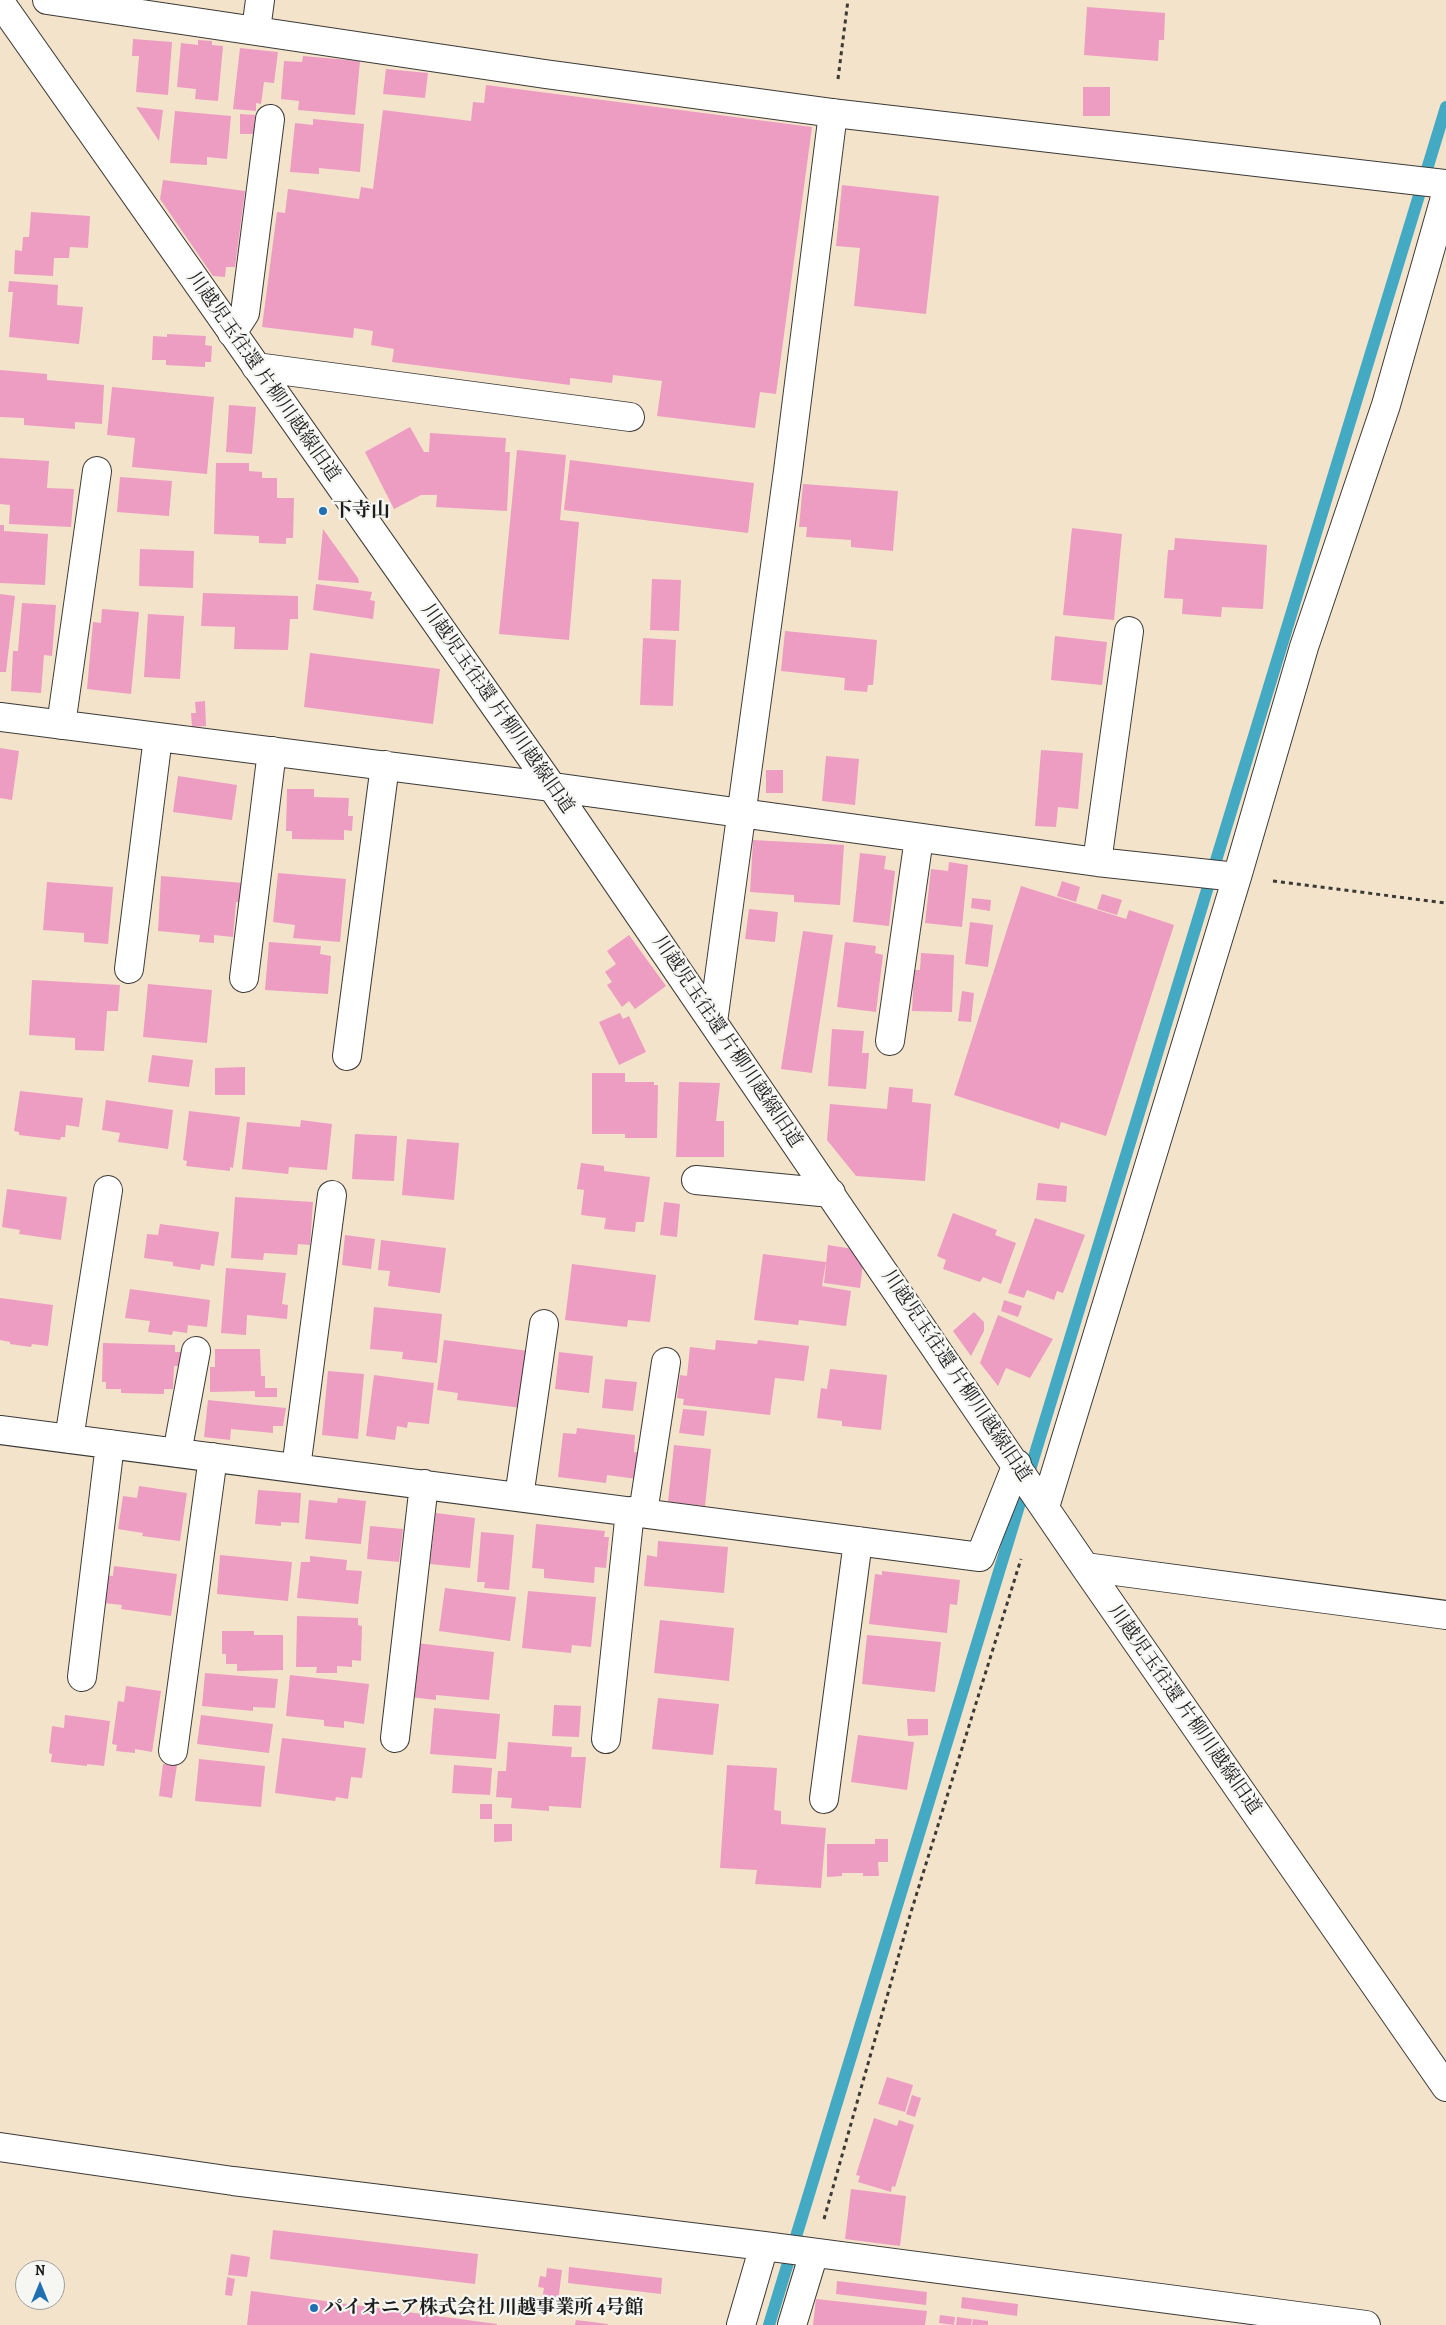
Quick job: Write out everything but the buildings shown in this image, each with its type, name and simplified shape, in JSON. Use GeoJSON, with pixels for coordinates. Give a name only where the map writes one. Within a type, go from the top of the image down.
{"type":"FeatureCollection","features":[{"type":"Feature","properties":{"kind":"street"},"geometry":{"type":"LineString","coordinates":[[256,30],[260,0]]}},
{"type":"Feature","properties":{"kind":"street"},"geometry":{"type":"LineString","coordinates":[[56,1],[545,74],[833,113],[1446,184]]}},
{"type":"Feature","properties":{"kind":"street","name":"川越児玉往還 片柳川越線旧道"},"geometry":{"type":"LineString","coordinates":[[0,2],[552,787],[1017,1464],[1085,1567],[1446,2087]]}},
{"type":"Feature","properties":{"kind":"street"},"geometry":{"type":"LineString","coordinates":[[713,1022],[743,814],[833,113]]}},
{"type":"Feature","properties":{"kind":"street"},"geometry":{"type":"LineString","coordinates":[[232,333],[245,313],[270,119]]}},
{"type":"Feature","properties":{"kind":"street"},"geometry":{"type":"LineString","coordinates":[[1045,1507],[1237,877],[1304,647],[1386,405],[1446,194]]}},
{"type":"Feature","properties":{"kind":"street"},"geometry":{"type":"LineString","coordinates":[[256,367],[630,417]]}},
{"type":"Feature","properties":{"kind":"street"},"geometry":{"type":"LineString","coordinates":[[61,724],[97,471]]}},
{"type":"Feature","properties":{"kind":"street"},"geometry":{"type":"LineString","coordinates":[[1097,862],[1129,631]]}},
{"type":"Feature","properties":{"kind":"street"},"geometry":{"type":"LineString","coordinates":[[0,717],[552,787],[1097,862],[1237,877]]}},
{"type":"Feature","properties":{"kind":"street"},"geometry":{"type":"LineString","coordinates":[[129,969],[158,737]]}},
{"type":"Feature","properties":{"kind":"street"},"geometry":{"type":"LineString","coordinates":[[244,978],[272,751]]}},
{"type":"Feature","properties":{"kind":"street"},"geometry":{"type":"LineString","coordinates":[[347,1056],[385,765]]}},
{"type":"Feature","properties":{"kind":"street"},"geometry":{"type":"LineString","coordinates":[[890,1041],[919,838]]}},
{"type":"Feature","properties":{"kind":"street"},"geometry":{"type":"LineString","coordinates":[[696,1180],[831,1193]]}},
{"type":"Feature","properties":{"kind":"street"},"geometry":{"type":"LineString","coordinates":[[69,1439],[108,1190]]}},
{"type":"Feature","properties":{"kind":"street"},"geometry":{"type":"LineString","coordinates":[[296,1468],[332,1195]]}},
{"type":"Feature","properties":{"kind":"street"},"geometry":{"type":"LineString","coordinates":[[519,1497],[544,1324]]}},
{"type":"Feature","properties":{"kind":"street"},"geometry":{"type":"LineString","coordinates":[[177,1453],[196,1351]]}},
{"type":"Feature","properties":{"kind":"street"},"geometry":{"type":"LineString","coordinates":[[606,1740],[637,1512],[666,1362]]}},
{"type":"Feature","properties":{"kind":"street"},"geometry":{"type":"LineString","coordinates":[[0,1430],[980,1557],[1017,1464]]}},
{"type":"Feature","properties":{"kind":"street"},"geometry":{"type":"LineString","coordinates":[[82,1677],[110,1444]]}},
{"type":"Feature","properties":{"kind":"street"},"geometry":{"type":"LineString","coordinates":[[173,1750],[213,1458]]}},
{"type":"Feature","properties":{"kind":"street"},"geometry":{"type":"LineString","coordinates":[[395,1738],[424,1484]]}},
{"type":"Feature","properties":{"kind":"street"},"geometry":{"type":"LineString","coordinates":[[824,1800],[858,1541]]}},
{"type":"Feature","properties":{"kind":"street"},"geometry":{"type":"LineString","coordinates":[[1085,1567],[1446,1615]]}},
{"type":"Feature","properties":{"kind":"street"},"geometry":{"type":"LineString","coordinates":[[0,2147],[233,2182],[764,2246],[1366,2325]]}},
{"type":"Feature","properties":{"kind":"street"},"geometry":{"type":"LineString","coordinates":[[740,2325],[764,2246]]}},
{"type":"Feature","properties":{"kind":"street"},"geometry":{"type":"LineString","coordinates":[[792,2325],[814,2253]]}},
{"type":"Feature","properties":{"kind":"path"},"geometry":{"type":"LineString","coordinates":[[833,113],[848,0]]}},
{"type":"Feature","properties":{"kind":"path"},"geometry":{"type":"LineString","coordinates":[[1237,877],[1446,903]]}},
{"type":"Feature","properties":{"kind":"path"},"geometry":{"type":"LineString","coordinates":[[814,2253],[911,1912],[1024,1549],[1045,1507]]}},
{"type":"Feature","properties":{"kind":"waterway"},"geometry":{"type":"LineString","coordinates":[[769,2325],[1446,107]]}},
{"type":"Feature","properties":{"kind":"place","name":"下寺山"},"geometry":{"type":"Point","coordinates":[323,511]}},
{"type":"Feature","properties":{"kind":"place","name":"パイオニア株式会社 川越事業所 4号館"},"geometry":{"type":"Point","coordinates":[314,2308]}}]}
